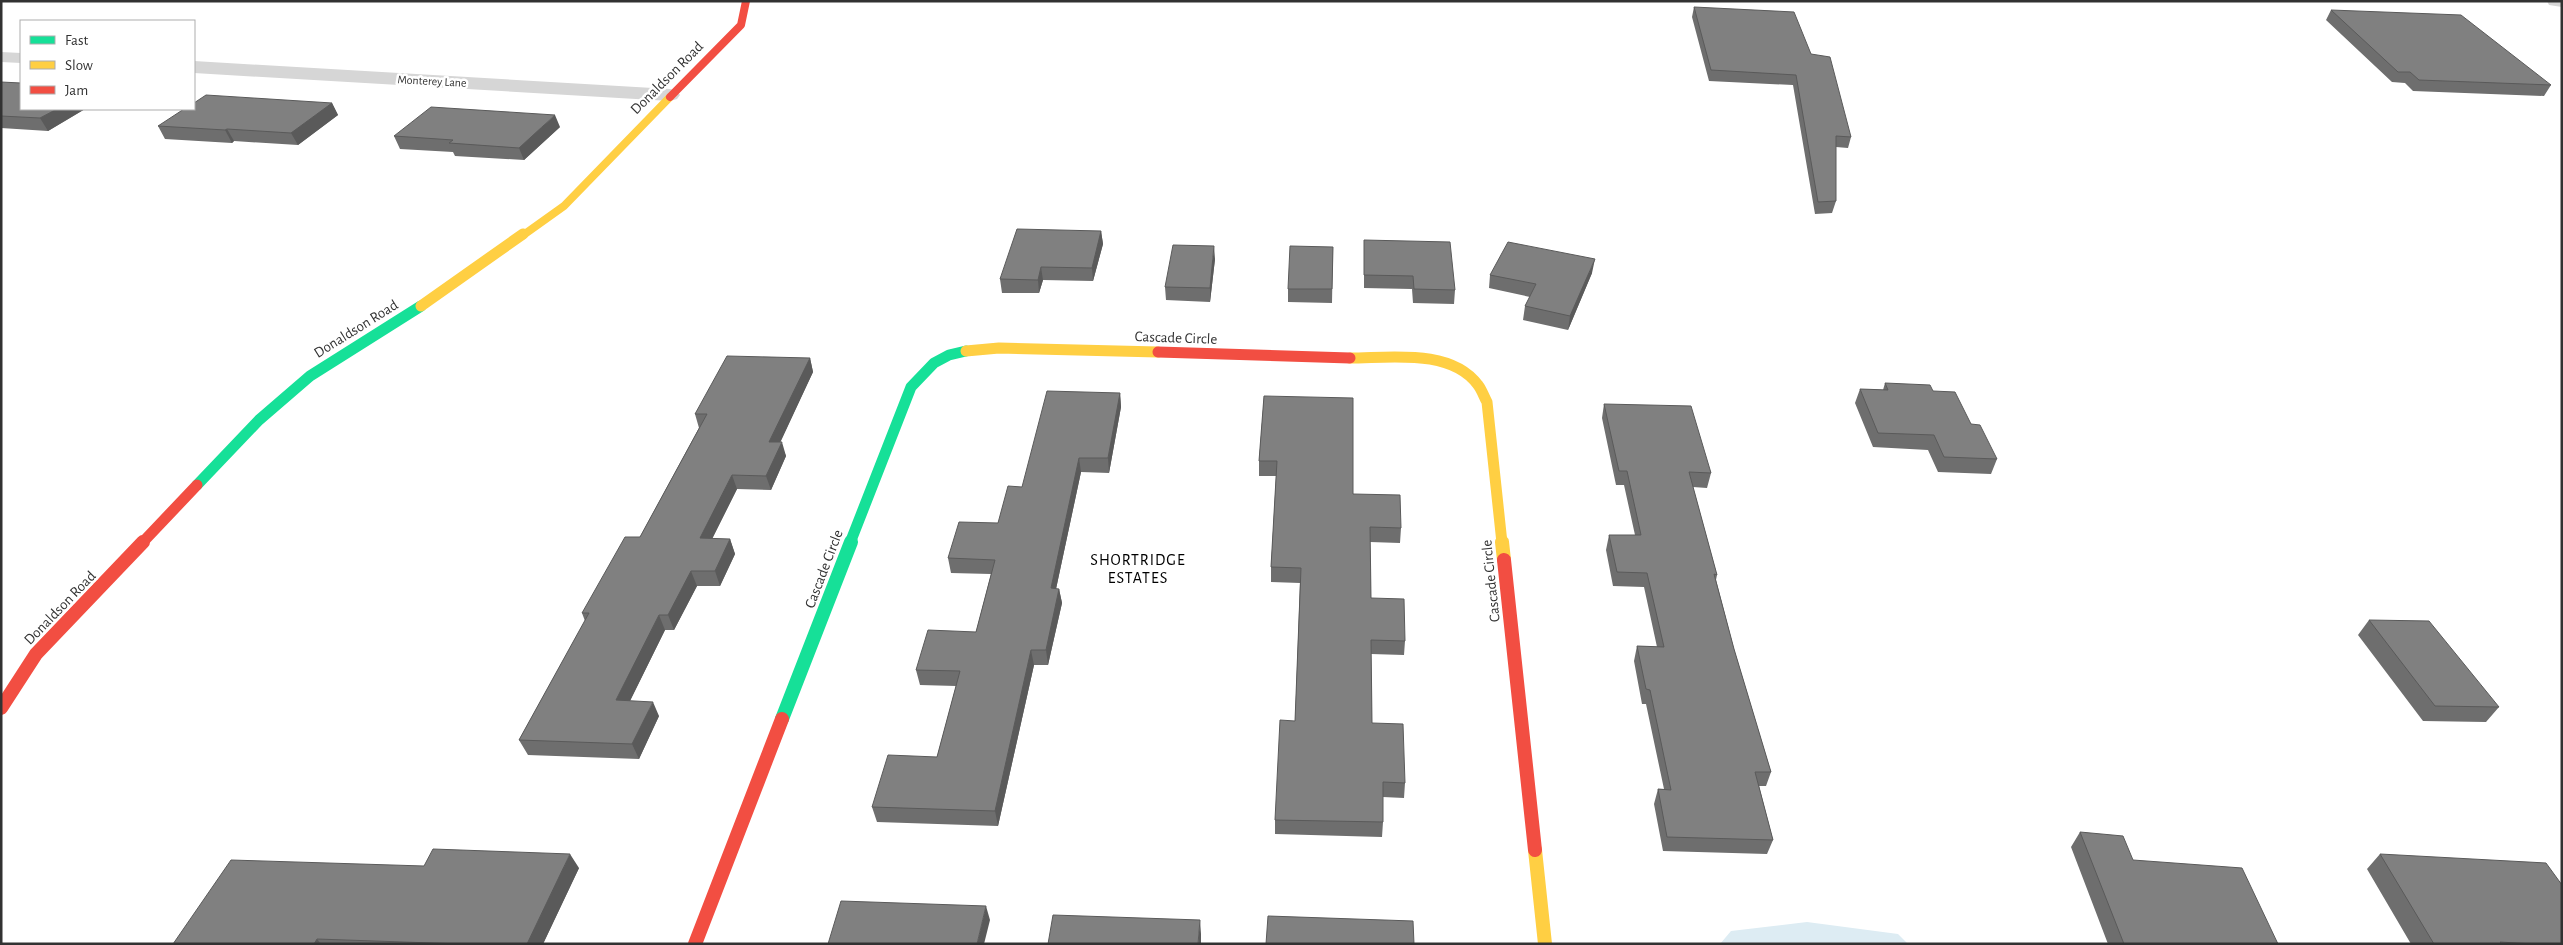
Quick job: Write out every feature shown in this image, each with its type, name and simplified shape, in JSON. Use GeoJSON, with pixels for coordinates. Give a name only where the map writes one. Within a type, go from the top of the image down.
{"type":"FeatureCollection","features":[{"type":"Feature","properties":{"kind":"street","name":"Donaldson Road"},"geometry":{"type":"LineString","coordinates":[[1,708],[36,654],[259,420],[310,376],[416,309],[564,206],[670,95],[741,25],[746,1]]}},
{"type":"Feature","properties":{"kind":"street"},"geometry":{"type":"LineString","coordinates":[[2555,1],[2562,2]]}},
{"type":"Feature","properties":{"kind":"street"},"geometry":{"type":"LineString","coordinates":[[1,57],[20,58]]}},
{"type":"Feature","properties":{"kind":"street","name":"Monterey Lane"},"geometry":{"type":"LineString","coordinates":[[195,67],[670,95]]}},
{"type":"Feature","properties":{"kind":"street","name":"Cascade Circle"},"geometry":{"type":"LineString","coordinates":[[695,944],[911,387],[922,369],[946,354],[969,349],[1000,348],[1433,360],[1451,364],[1474,378],[1483,387],[1487,402],[1545,944]]}},
{"type":"Feature","properties":{"kind":"shaded area"},"geometry":{"type":"Polygon","coordinates":[[[1807,922],[1898,934],[1908,944],[1720,944],[1731,931],[1807,922]]]}},
{"type":"Feature","properties":{"kind":"building"},"geometry":{"type":"Polygon","coordinates":[[[1694,7],[1794,12],[1811,54],[1830,57],[1851,137],[1836,136],[1836,201],[1818,202],[1796,75],[1711,70],[1694,7]]]}},
{"type":"Feature","properties":{"kind":"building"},"geometry":{"type":"Polygon","coordinates":[[[2331,10],[2461,15],[2551,85],[2419,80],[2410,72],[2398,72],[2331,10]]]}},
{"type":"Feature","properties":{"kind":"building"},"geometry":{"type":"Polygon","coordinates":[[[1,82],[20,83],[20,110],[55,110],[40,118],[1,116],[1,82]]]}},
{"type":"Feature","properties":{"kind":"building"},"geometry":{"type":"Polygon","coordinates":[[[206,95],[332,103],[291,133],[158,126],[182,110],[195,110],[195,102],[206,95]]]}},
{"type":"Feature","properties":{"kind":"building"},"geometry":{"type":"Polygon","coordinates":[[[431,107],[555,115],[519,148],[449,143],[453,140],[394,136],[431,107]]]}},
{"type":"Feature","properties":{"kind":"building"},"geometry":{"type":"Polygon","coordinates":[[[1017,229],[1101,231],[1092,268],[1041,267],[1038,280],[1000,279],[1017,229]]]}},
{"type":"Feature","properties":{"kind":"building"},"geometry":{"type":"Polygon","coordinates":[[[1364,240],[1450,242],[1455,290],[1414,289],[1413,276],[1364,275],[1364,240]]]}},
{"type":"Feature","properties":{"kind":"building"},"geometry":{"type":"Polygon","coordinates":[[[1508,242],[1595,259],[1570,316],[1525,306],[1536,284],[1490,275],[1508,242]]]}},
{"type":"Feature","properties":{"kind":"building"},"geometry":{"type":"Polygon","coordinates":[[[1173,245],[1214,246],[1210,288],[1165,287],[1173,245]]]}},
{"type":"Feature","properties":{"kind":"building"},"geometry":{"type":"Polygon","coordinates":[[[1290,246],[1333,247],[1332,289],[1288,289],[1290,246]]]}},
{"type":"Feature","properties":{"kind":"building"},"geometry":{"type":"Polygon","coordinates":[[[727,356],[810,358],[769,442],[782,442],[766,476],[732,475],[700,538],[730,539],[715,571],[691,571],[668,615],[659,615],[616,700],[653,702],[632,744],[519,740],[589,613],[582,613],[625,537],[640,537],[707,414],[695,414],[727,356]]]}},
{"type":"Feature","properties":{"kind":"building"},"geometry":{"type":"Polygon","coordinates":[[[1885,383],[1930,385],[1933,391],[1955,392],[1971,424],[1980,425],[1997,459],[1944,457],[1934,435],[1878,433],[1860,389],[1888,390],[1885,383]]]}},
{"type":"Feature","properties":{"kind":"building"},"geometry":{"type":"Polygon","coordinates":[[[1047,391],[1120,393],[1108,458],[1079,458],[1051,588],[1059,589],[1046,650],[1031,650],[995,811],[872,807],[888,755],[937,757],[960,671],[916,670],[928,630],[976,632],[995,560],[948,558],[959,522],[998,523],[1008,486],[1022,487],[1047,391]]]}},
{"type":"Feature","properties":{"kind":"building"},"geometry":{"type":"Polygon","coordinates":[[[1264,396],[1353,398],[1353,494],[1400,495],[1401,528],[1370,527],[1371,598],[1404,599],[1405,641],[1371,640],[1372,723],[1403,724],[1405,783],[1383,782],[1383,822],[1275,820],[1280,720],[1295,721],[1301,568],[1271,567],[1277,461],[1259,461],[1264,396]]]}},
{"type":"Feature","properties":{"kind":"building"},"geometry":{"type":"Polygon","coordinates":[[[1604,404],[1691,406],[1711,473],[1689,472],[1717,575],[1714,574],[1734,649],[1771,772],[1755,772],[1773,840],[1667,837],[1658,789],[1671,790],[1650,690],[1646,689],[1637,646],[1664,647],[1647,573],[1617,572],[1609,535],[1641,535],[1627,471],[1619,471],[1604,404]]]}},
{"type":"Feature","properties":{"kind":"building"},"geometry":{"type":"Polygon","coordinates":[[[2369,620],[2429,621],[2499,707],[2435,706],[2369,620]]]}},
{"type":"Feature","properties":{"kind":"building"},"geometry":{"type":"Polygon","coordinates":[[[2080,832],[2123,836],[2133,860],[2242,868],[2278,944],[2124,944],[2080,832]]]}},
{"type":"Feature","properties":{"kind":"building"},"geometry":{"type":"Polygon","coordinates":[[[433,849],[570,854],[527,944],[461,944],[317,939],[314,944],[173,944],[231,860],[424,866],[433,849]]]}},
{"type":"Feature","properties":{"kind":"building"},"geometry":{"type":"Polygon","coordinates":[[[2380,854],[2546,863],[2562,885],[2562,944],[2500,942],[2502,944],[2434,944],[2380,854]]]}},
{"type":"Feature","properties":{"kind":"building"},"geometry":{"type":"Polygon","coordinates":[[[841,901],[986,906],[977,944],[828,944],[841,901]]]}},
{"type":"Feature","properties":{"kind":"building"},"geometry":{"type":"Polygon","coordinates":[[[1053,915],[1200,920],[1198,944],[1048,944],[1053,915]]]}},
{"type":"Feature","properties":{"kind":"building"},"geometry":{"type":"Polygon","coordinates":[[[1268,916],[1413,921],[1414,944],[1266,944],[1268,916]]]}},
{"type":"Feature","properties":{"kind":"traffic: fast"},"geometry":{"type":"LineString","coordinates":[[197,485],[259,420],[310,376],[421,306]]}},
{"type":"Feature","properties":{"kind":"traffic: fast"},"geometry":{"type":"LineString","coordinates":[[782,719],[911,387],[922,373],[941,358],[966,351]]}},
{"type":"Feature","properties":{"kind":"traffic: slow"},"geometry":{"type":"LineString","coordinates":[[421,306],[564,206],[670,97]]}},
{"type":"Feature","properties":{"kind":"traffic: slow"},"geometry":{"type":"LineString","coordinates":[[966,351],[999,348],[1158,352]]}},
{"type":"Feature","properties":{"kind":"traffic: slow"},"geometry":{"type":"LineString","coordinates":[[1350,358],[1429,360],[1448,364],[1464,372],[1478,384],[1487,402],[1504,560]]}},
{"type":"Feature","properties":{"kind":"traffic: slow"},"geometry":{"type":"LineString","coordinates":[[1535,850],[1545,944]]}},
{"type":"Feature","properties":{"kind":"traffic: jam"},"geometry":{"type":"LineString","coordinates":[[670,97],[741,25],[746,1]]}},
{"type":"Feature","properties":{"kind":"traffic: jam"},"geometry":{"type":"LineString","coordinates":[[1158,352],[1350,358]]}},
{"type":"Feature","properties":{"kind":"traffic: jam"},"geometry":{"type":"LineString","coordinates":[[1,708],[36,654],[197,485]]}},
{"type":"Feature","properties":{"kind":"traffic: jam"},"geometry":{"type":"LineString","coordinates":[[1504,560],[1535,850]]}},
{"type":"Feature","properties":{"kind":"traffic: jam"},"geometry":{"type":"LineString","coordinates":[[695,944],[782,719]]}},
{"type":"Feature","properties":{"kind":"district","name":"SHORTRIDGE ESTATES"},"geometry":{"type":"Point","coordinates":[1138,569]}}]}
